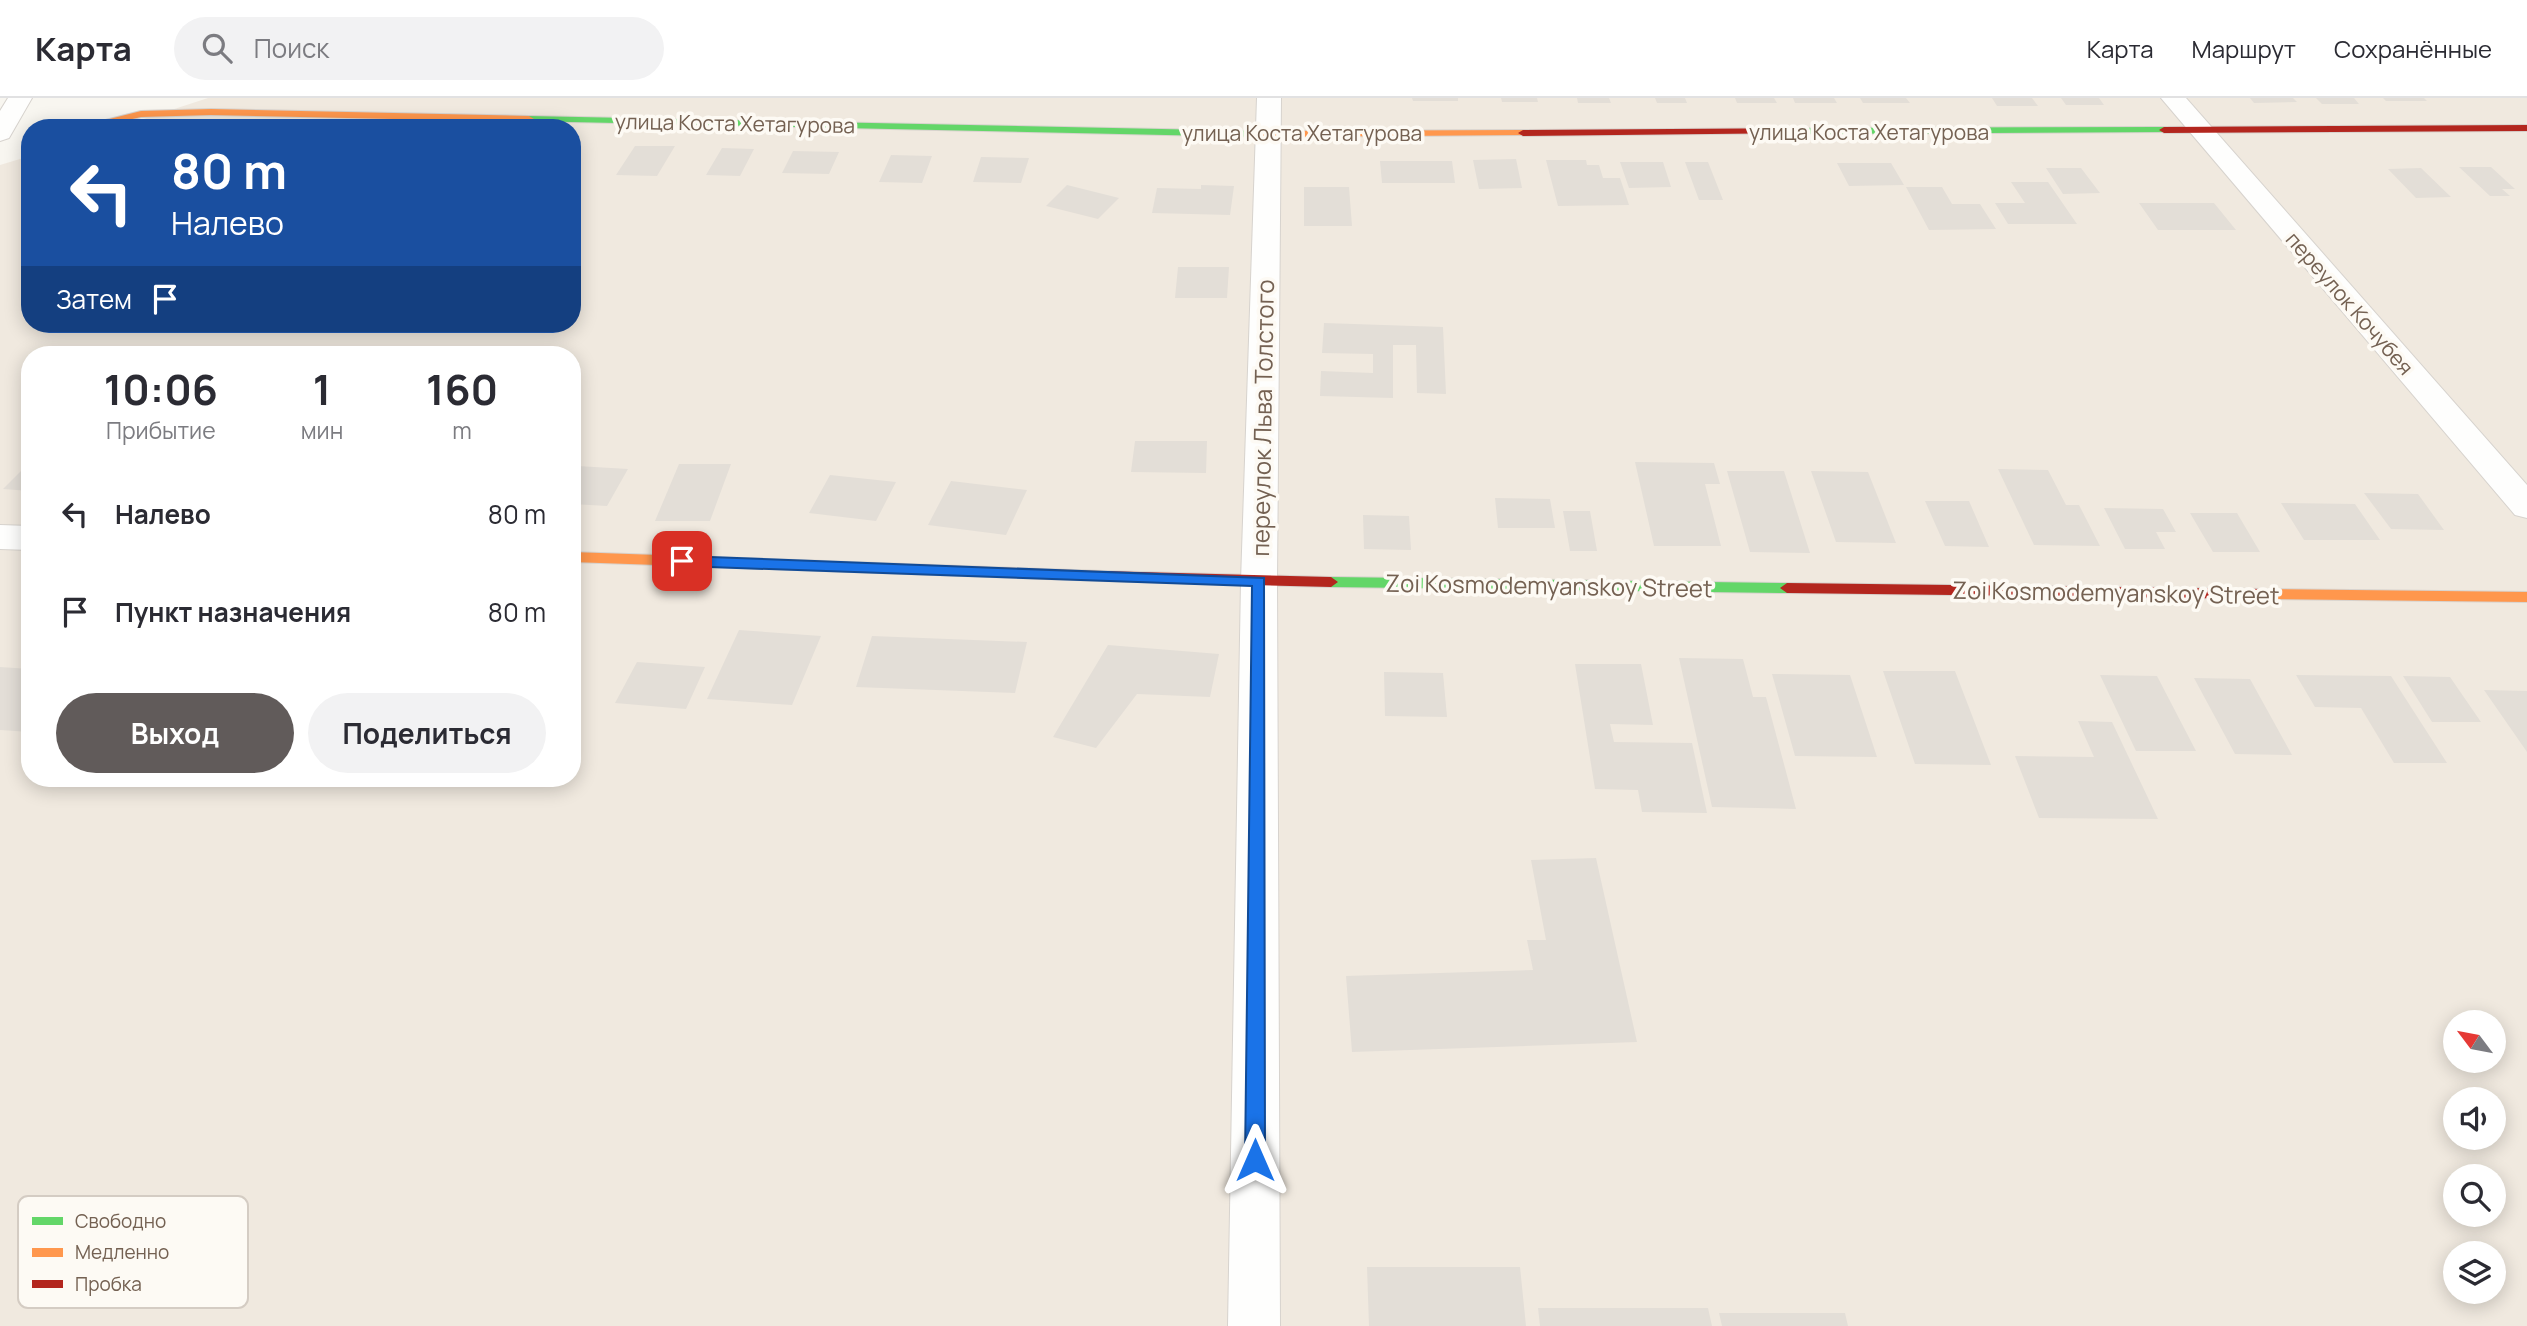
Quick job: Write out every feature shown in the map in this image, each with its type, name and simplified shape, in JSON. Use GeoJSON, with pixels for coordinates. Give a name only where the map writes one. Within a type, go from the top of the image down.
{"type":"FeatureCollection","features":[{"type":"Feature","properties":{"kind":"street"},"geometry":{"type":"LineString","coordinates":[[7,140],[20,98]]}},
{"type":"Feature","properties":{"kind":"street","name":"переулок Кочубея"},"geometry":{"type":"LineString","coordinates":[[2173,98],[2527,507]]}},
{"type":"Feature","properties":{"kind":"street","name":"улица Коста Хетагурова"},"geometry":{"type":"LineString","coordinates":[[119,119],[141,114],[211,112],[1268,116],[2200,130],[2527,128]]}},
{"type":"Feature","properties":{"kind":"street","name":"переулок Льва Толстого"},"geometry":{"type":"LineString","coordinates":[[1254,1326],[1259,581],[1268,116]]}},
{"type":"Feature","properties":{"kind":"street"},"geometry":{"type":"LineString","coordinates":[[0,537],[21,538]]}},
{"type":"Feature","properties":{"kind":"street","name":"Zoi Kosmodemyanskoy Street"},"geometry":{"type":"LineString","coordinates":[[581,557],[1259,581],[2527,597]]}},
{"type":"Feature","properties":{"kind":"shaded area"},"geometry":{"type":"Polygon","coordinates":[[[208,98],[2527,98],[2527,1326],[0,1326],[0,165],[21,159],[21,333],[581,333],[581,119],[144,119],[208,98]]]}},
{"type":"Feature","properties":{"kind":"building"},"geometry":{"type":"Polygon","coordinates":[[[1412,98],[1458,98],[1458,101],[1413,101],[1412,98]]]}},
{"type":"Feature","properties":{"kind":"building"},"geometry":{"type":"Polygon","coordinates":[[[1501,98],[1537,98],[1538,102],[1502,102],[1501,98]]]}},
{"type":"Feature","properties":{"kind":"building"},"geometry":{"type":"Polygon","coordinates":[[[1577,98],[1609,98],[1611,103],[1578,103],[1577,98]]]}},
{"type":"Feature","properties":{"kind":"building"},"geometry":{"type":"Polygon","coordinates":[[[1655,98],[1685,98],[1687,103],[1657,103],[1655,98]]]}},
{"type":"Feature","properties":{"kind":"building"},"geometry":{"type":"Polygon","coordinates":[[[1735,98],[1774,98],[1777,103],[1737,103],[1735,98]]]}},
{"type":"Feature","properties":{"kind":"building"},"geometry":{"type":"Polygon","coordinates":[[[1793,98],[1834,98],[1837,103],[1795,103],[1793,98]]]}},
{"type":"Feature","properties":{"kind":"building"},"geometry":{"type":"Polygon","coordinates":[[[1860,98],[1906,98],[1910,103],[1863,103],[1860,98]]]}},
{"type":"Feature","properties":{"kind":"building"},"geometry":{"type":"Polygon","coordinates":[[[1992,98],[2032,98],[2038,106],[1997,106],[1992,98]]]}},
{"type":"Feature","properties":{"kind":"building"},"geometry":{"type":"Polygon","coordinates":[[[2061,98],[2099,98],[2104,105],[2066,105],[2061,98]]]}},
{"type":"Feature","properties":{"kind":"building"},"geometry":{"type":"Polygon","coordinates":[[[2250,98],[2293,98],[2297,102],[2254,103],[2250,98]]]}},
{"type":"Feature","properties":{"kind":"building"},"geometry":{"type":"Polygon","coordinates":[[[2316,98],[2354,98],[2359,104],[2322,104],[2316,98]]]}},
{"type":"Feature","properties":{"kind":"building"},"geometry":{"type":"Polygon","coordinates":[[[2383,98],[2424,98],[2427,101],[2386,101],[2383,98]]]}},
{"type":"Feature","properties":{"kind":"building"},"geometry":{"type":"Polygon","coordinates":[[[635,146],[675,146],[657,176],[616,175],[635,146]]]}},
{"type":"Feature","properties":{"kind":"building"},"geometry":{"type":"Polygon","coordinates":[[[722,148],[754,149],[740,176],[706,175],[722,148]]]}},
{"type":"Feature","properties":{"kind":"building"},"geometry":{"type":"Polygon","coordinates":[[[793,151],[839,152],[829,174],[782,173],[793,151]]]}},
{"type":"Feature","properties":{"kind":"building"},"geometry":{"type":"Polygon","coordinates":[[[891,155],[932,156],[922,183],[879,182],[891,155]]]}},
{"type":"Feature","properties":{"kind":"building"},"geometry":{"type":"Polygon","coordinates":[[[981,157],[1029,158],[1021,183],[973,182],[981,157]]]}},
{"type":"Feature","properties":{"kind":"building"},"geometry":{"type":"Polygon","coordinates":[[[1516,159],[1522,188],[1479,189],[1473,160],[1516,159]]]}},
{"type":"Feature","properties":{"kind":"building"},"geometry":{"type":"Polygon","coordinates":[[[1546,160],[1586,160],[1587,165],[1599,165],[1603,178],[1620,178],[1629,205],[1558,206],[1546,160]]]}},
{"type":"Feature","properties":{"kind":"building"},"geometry":{"type":"Polygon","coordinates":[[[1380,161],[1452,161],[1455,183],[1382,183],[1380,161]]]}},
{"type":"Feature","properties":{"kind":"building"},"geometry":{"type":"Polygon","coordinates":[[[1620,162],[1663,162],[1671,187],[1629,188],[1620,162]]]}},
{"type":"Feature","properties":{"kind":"building"},"geometry":{"type":"Polygon","coordinates":[[[1685,162],[1708,162],[1723,200],[1699,200],[1685,162]]]}},
{"type":"Feature","properties":{"kind":"building"},"geometry":{"type":"Polygon","coordinates":[[[1837,163],[1891,163],[1904,185],[1849,186],[1837,163]]]}},
{"type":"Feature","properties":{"kind":"building"},"geometry":{"type":"Polygon","coordinates":[[[2459,167],[2491,167],[2515,189],[2502,189],[2510,196],[2490,196],[2459,167]]]}},
{"type":"Feature","properties":{"kind":"building"},"geometry":{"type":"Polygon","coordinates":[[[2046,168],[2081,168],[2100,193],[2063,194],[2046,168]]]}},
{"type":"Feature","properties":{"kind":"building"},"geometry":{"type":"Polygon","coordinates":[[[2421,168],[2451,197],[2416,198],[2388,169],[2421,168]]]}},
{"type":"Feature","properties":{"kind":"building"},"geometry":{"type":"Polygon","coordinates":[[[2011,182],[2048,182],[2077,224],[2008,224],[1995,203],[2025,203],[2011,182]]]}},
{"type":"Feature","properties":{"kind":"building"},"geometry":{"type":"Polygon","coordinates":[[[1067,185],[1119,198],[1098,219],[1046,206],[1067,185]]]}},
{"type":"Feature","properties":{"kind":"building"},"geometry":{"type":"Polygon","coordinates":[[[1201,185],[1234,186],[1230,215],[1152,213],[1157,188],[1201,189],[1201,185]]]}},
{"type":"Feature","properties":{"kind":"building"},"geometry":{"type":"Polygon","coordinates":[[[1304,187],[1349,187],[1352,226],[1304,226],[1304,187]]]}},
{"type":"Feature","properties":{"kind":"building"},"geometry":{"type":"Polygon","coordinates":[[[1906,187],[1942,187],[1952,204],[1980,204],[1996,229],[1929,230],[1906,187]]]}},
{"type":"Feature","properties":{"kind":"building"},"geometry":{"type":"Polygon","coordinates":[[[2139,203],[2214,203],[2236,230],[2158,230],[2139,203]]]}},
{"type":"Feature","properties":{"kind":"building"},"geometry":{"type":"Polygon","coordinates":[[[1178,267],[1229,267],[1227,298],[1175,298],[1178,267]]]}},
{"type":"Feature","properties":{"kind":"building"},"geometry":{"type":"Polygon","coordinates":[[[1324,323],[1443,327],[1446,394],[1417,393],[1416,345],[1393,345],[1393,398],[1320,396],[1321,371],[1373,373],[1373,354],[1322,353],[1324,323]]]}},
{"type":"Feature","properties":{"kind":"building"},"geometry":{"type":"Polygon","coordinates":[[[1135,441],[1207,441],[1206,473],[1131,472],[1135,441]]]}},
{"type":"Feature","properties":{"kind":"building"},"geometry":{"type":"Polygon","coordinates":[[[1635,462],[1714,463],[1720,484],[1705,484],[1721,546],[1654,546],[1635,462]]]}},
{"type":"Feature","properties":{"kind":"building"},"geometry":{"type":"Polygon","coordinates":[[[679,464],[731,464],[710,521],[655,521],[679,464]]]}},
{"type":"Feature","properties":{"kind":"building"},"geometry":{"type":"Polygon","coordinates":[[[581,466],[628,469],[607,506],[581,505],[581,466]]]}},
{"type":"Feature","properties":{"kind":"building"},"geometry":{"type":"Polygon","coordinates":[[[1998,469],[2048,470],[2066,505],[2079,505],[2100,546],[2034,545],[1998,469]]]}},
{"type":"Feature","properties":{"kind":"building"},"geometry":{"type":"Polygon","coordinates":[[[21,471],[21,490],[3,489],[21,471]]]}},
{"type":"Feature","properties":{"kind":"building"},"geometry":{"type":"Polygon","coordinates":[[[1727,471],[1784,471],[1810,553],[1750,552],[1727,471]]]}},
{"type":"Feature","properties":{"kind":"building"},"geometry":{"type":"Polygon","coordinates":[[[1811,471],[1868,472],[1896,543],[1836,542],[1811,471]]]}},
{"type":"Feature","properties":{"kind":"building"},"geometry":{"type":"Polygon","coordinates":[[[830,475],[896,482],[876,521],[809,513],[830,475]]]}},
{"type":"Feature","properties":{"kind":"building"},"geometry":{"type":"Polygon","coordinates":[[[951,481],[1027,490],[1006,535],[928,525],[951,481]]]}},
{"type":"Feature","properties":{"kind":"building"},"geometry":{"type":"Polygon","coordinates":[[[2364,493],[2418,494],[2444,530],[2391,529],[2364,493]]]}},
{"type":"Feature","properties":{"kind":"building"},"geometry":{"type":"Polygon","coordinates":[[[1495,498],[1550,499],[1555,528],[1498,528],[1495,498]]]}},
{"type":"Feature","properties":{"kind":"building"},"geometry":{"type":"Polygon","coordinates":[[[1925,501],[1969,501],[1989,547],[1945,546],[1925,501]]]}},
{"type":"Feature","properties":{"kind":"building"},"geometry":{"type":"Polygon","coordinates":[[[2281,503],[2355,504],[2380,540],[2304,540],[2281,503]]]}},
{"type":"Feature","properties":{"kind":"building"},"geometry":{"type":"Polygon","coordinates":[[[2104,508],[2163,509],[2176,532],[2156,532],[2165,549],[2125,549],[2104,508]]]}},
{"type":"Feature","properties":{"kind":"building"},"geometry":{"type":"Polygon","coordinates":[[[1563,511],[1590,511],[1597,551],[1570,551],[1563,511]]]}},
{"type":"Feature","properties":{"kind":"building"},"geometry":{"type":"Polygon","coordinates":[[[2190,513],[2237,513],[2260,552],[2213,552],[2190,513]]]}},
{"type":"Feature","properties":{"kind":"building"},"geometry":{"type":"Polygon","coordinates":[[[1363,515],[1409,516],[1411,550],[1364,549],[1363,515]]]}},
{"type":"Feature","properties":{"kind":"building"},"geometry":{"type":"Polygon","coordinates":[[[739,630],[821,636],[792,705],[707,699],[739,630]]]}},
{"type":"Feature","properties":{"kind":"building"},"geometry":{"type":"Polygon","coordinates":[[[872,636],[1027,642],[1015,693],[856,687],[872,636]]]}},
{"type":"Feature","properties":{"kind":"building"},"geometry":{"type":"Polygon","coordinates":[[[1108,645],[1219,654],[1210,697],[1137,694],[1096,748],[1053,737],[1108,645]]]}},
{"type":"Feature","properties":{"kind":"building"},"geometry":{"type":"Polygon","coordinates":[[[1679,658],[1743,659],[1753,697],[1766,697],[1796,809],[1712,807],[1679,658]]]}},
{"type":"Feature","properties":{"kind":"building"},"geometry":{"type":"Polygon","coordinates":[[[637,662],[705,667],[686,709],[615,703],[637,662]]]}},
{"type":"Feature","properties":{"kind":"building"},"geometry":{"type":"Polygon","coordinates":[[[1575,664],[1641,664],[1653,725],[1610,724],[1614,742],[1692,743],[1707,813],[1642,812],[1638,790],[1595,789],[1575,664]]]}},
{"type":"Feature","properties":{"kind":"building"},"geometry":{"type":"Polygon","coordinates":[[[0,667],[21,668],[21,731],[0,730],[0,667]]]}},
{"type":"Feature","properties":{"kind":"building"},"geometry":{"type":"Polygon","coordinates":[[[1883,671],[1955,671],[1991,765],[1915,764],[1883,671]]]}},
{"type":"Feature","properties":{"kind":"building"},"geometry":{"type":"Polygon","coordinates":[[[1384,672],[1443,673],[1447,717],[1385,716],[1384,672]]]}},
{"type":"Feature","properties":{"kind":"building"},"geometry":{"type":"Polygon","coordinates":[[[1772,674],[1850,675],[1877,757],[1795,756],[1772,674]]]}},
{"type":"Feature","properties":{"kind":"building"},"geometry":{"type":"Polygon","coordinates":[[[2100,675],[2157,676],[2196,751],[2136,751],[2100,675]]]}},
{"type":"Feature","properties":{"kind":"building"},"geometry":{"type":"Polygon","coordinates":[[[2296,675],[2391,676],[2447,763],[2394,763],[2361,708],[2315,707],[2296,675]]]}},
{"type":"Feature","properties":{"kind":"building"},"geometry":{"type":"Polygon","coordinates":[[[2403,676],[2450,677],[2481,722],[2432,722],[2403,676]]]}},
{"type":"Feature","properties":{"kind":"building"},"geometry":{"type":"Polygon","coordinates":[[[2194,678],[2250,679],[2292,755],[2235,754],[2194,678]]]}},
{"type":"Feature","properties":{"kind":"building"},"geometry":{"type":"Polygon","coordinates":[[[2484,690],[2527,691],[2527,752],[2484,690]]]}},
{"type":"Feature","properties":{"kind":"building"},"geometry":{"type":"Polygon","coordinates":[[[2078,721],[2112,722],[2158,819],[2039,818],[2015,756],[2094,757],[2078,721]]]}},
{"type":"Feature","properties":{"kind":"building"},"geometry":{"type":"Polygon","coordinates":[[[1596,858],[1637,1042],[1352,1052],[1346,976],[1533,970],[1527,940],[1546,940],[1531,860],[1596,858]]]}},
{"type":"Feature","properties":{"kind":"building"},"geometry":{"type":"Polygon","coordinates":[[[1367,1267],[1520,1267],[1526,1326],[1369,1326],[1367,1267]]]}},
{"type":"Feature","properties":{"kind":"building"},"geometry":{"type":"Polygon","coordinates":[[[1538,1308],[1708,1308],[1712,1326],[1540,1326],[1538,1308]]]}},
{"type":"Feature","properties":{"kind":"building"},"geometry":{"type":"Polygon","coordinates":[[[1719,1313],[1845,1313],[1848,1326],[1722,1326],[1719,1313]]]}},
{"type":"Feature","properties":{"kind":"traffic: fast"},"geometry":{"type":"LineString","coordinates":[[581,120],[1258,134]]}},
{"type":"Feature","properties":{"kind":"traffic: fast"},"geometry":{"type":"LineString","coordinates":[[1802,131],[2164,130]]}},
{"type":"Feature","properties":{"kind":"traffic: fast"},"geometry":{"type":"LineString","coordinates":[[1331,582],[1787,588]]}},
{"type":"Feature","properties":{"kind":"traffic: slow"},"geometry":{"type":"LineString","coordinates":[[119,119],[141,114],[211,112],[529,119]]}},
{"type":"Feature","properties":{"kind":"traffic: slow"},"geometry":{"type":"LineString","coordinates":[[1258,134],[1523,133]]}},
{"type":"Feature","properties":{"kind":"traffic: slow"},"geometry":{"type":"LineString","coordinates":[[581,557],[1103,576]]}},
{"type":"Feature","properties":{"kind":"traffic: slow"},"geometry":{"type":"LineString","coordinates":[[2264,594],[2527,597]]}},
{"type":"Feature","properties":{"kind":"traffic: jam"},"geometry":{"type":"LineString","coordinates":[[2164,130],[2527,128]]}},
{"type":"Feature","properties":{"kind":"traffic: jam"},"geometry":{"type":"LineString","coordinates":[[1523,133],[1802,131]]}},
{"type":"Feature","properties":{"kind":"traffic: jam"},"geometry":{"type":"LineString","coordinates":[[1103,576],[1331,582]]}},
{"type":"Feature","properties":{"kind":"traffic: jam"},"geometry":{"type":"LineString","coordinates":[[1787,588],[2264,594]]}},
{"type":"Feature","properties":{"kind":"route"},"geometry":{"type":"LineString","coordinates":[[682,561],[1259,581],[1255,1160]]}}]}
